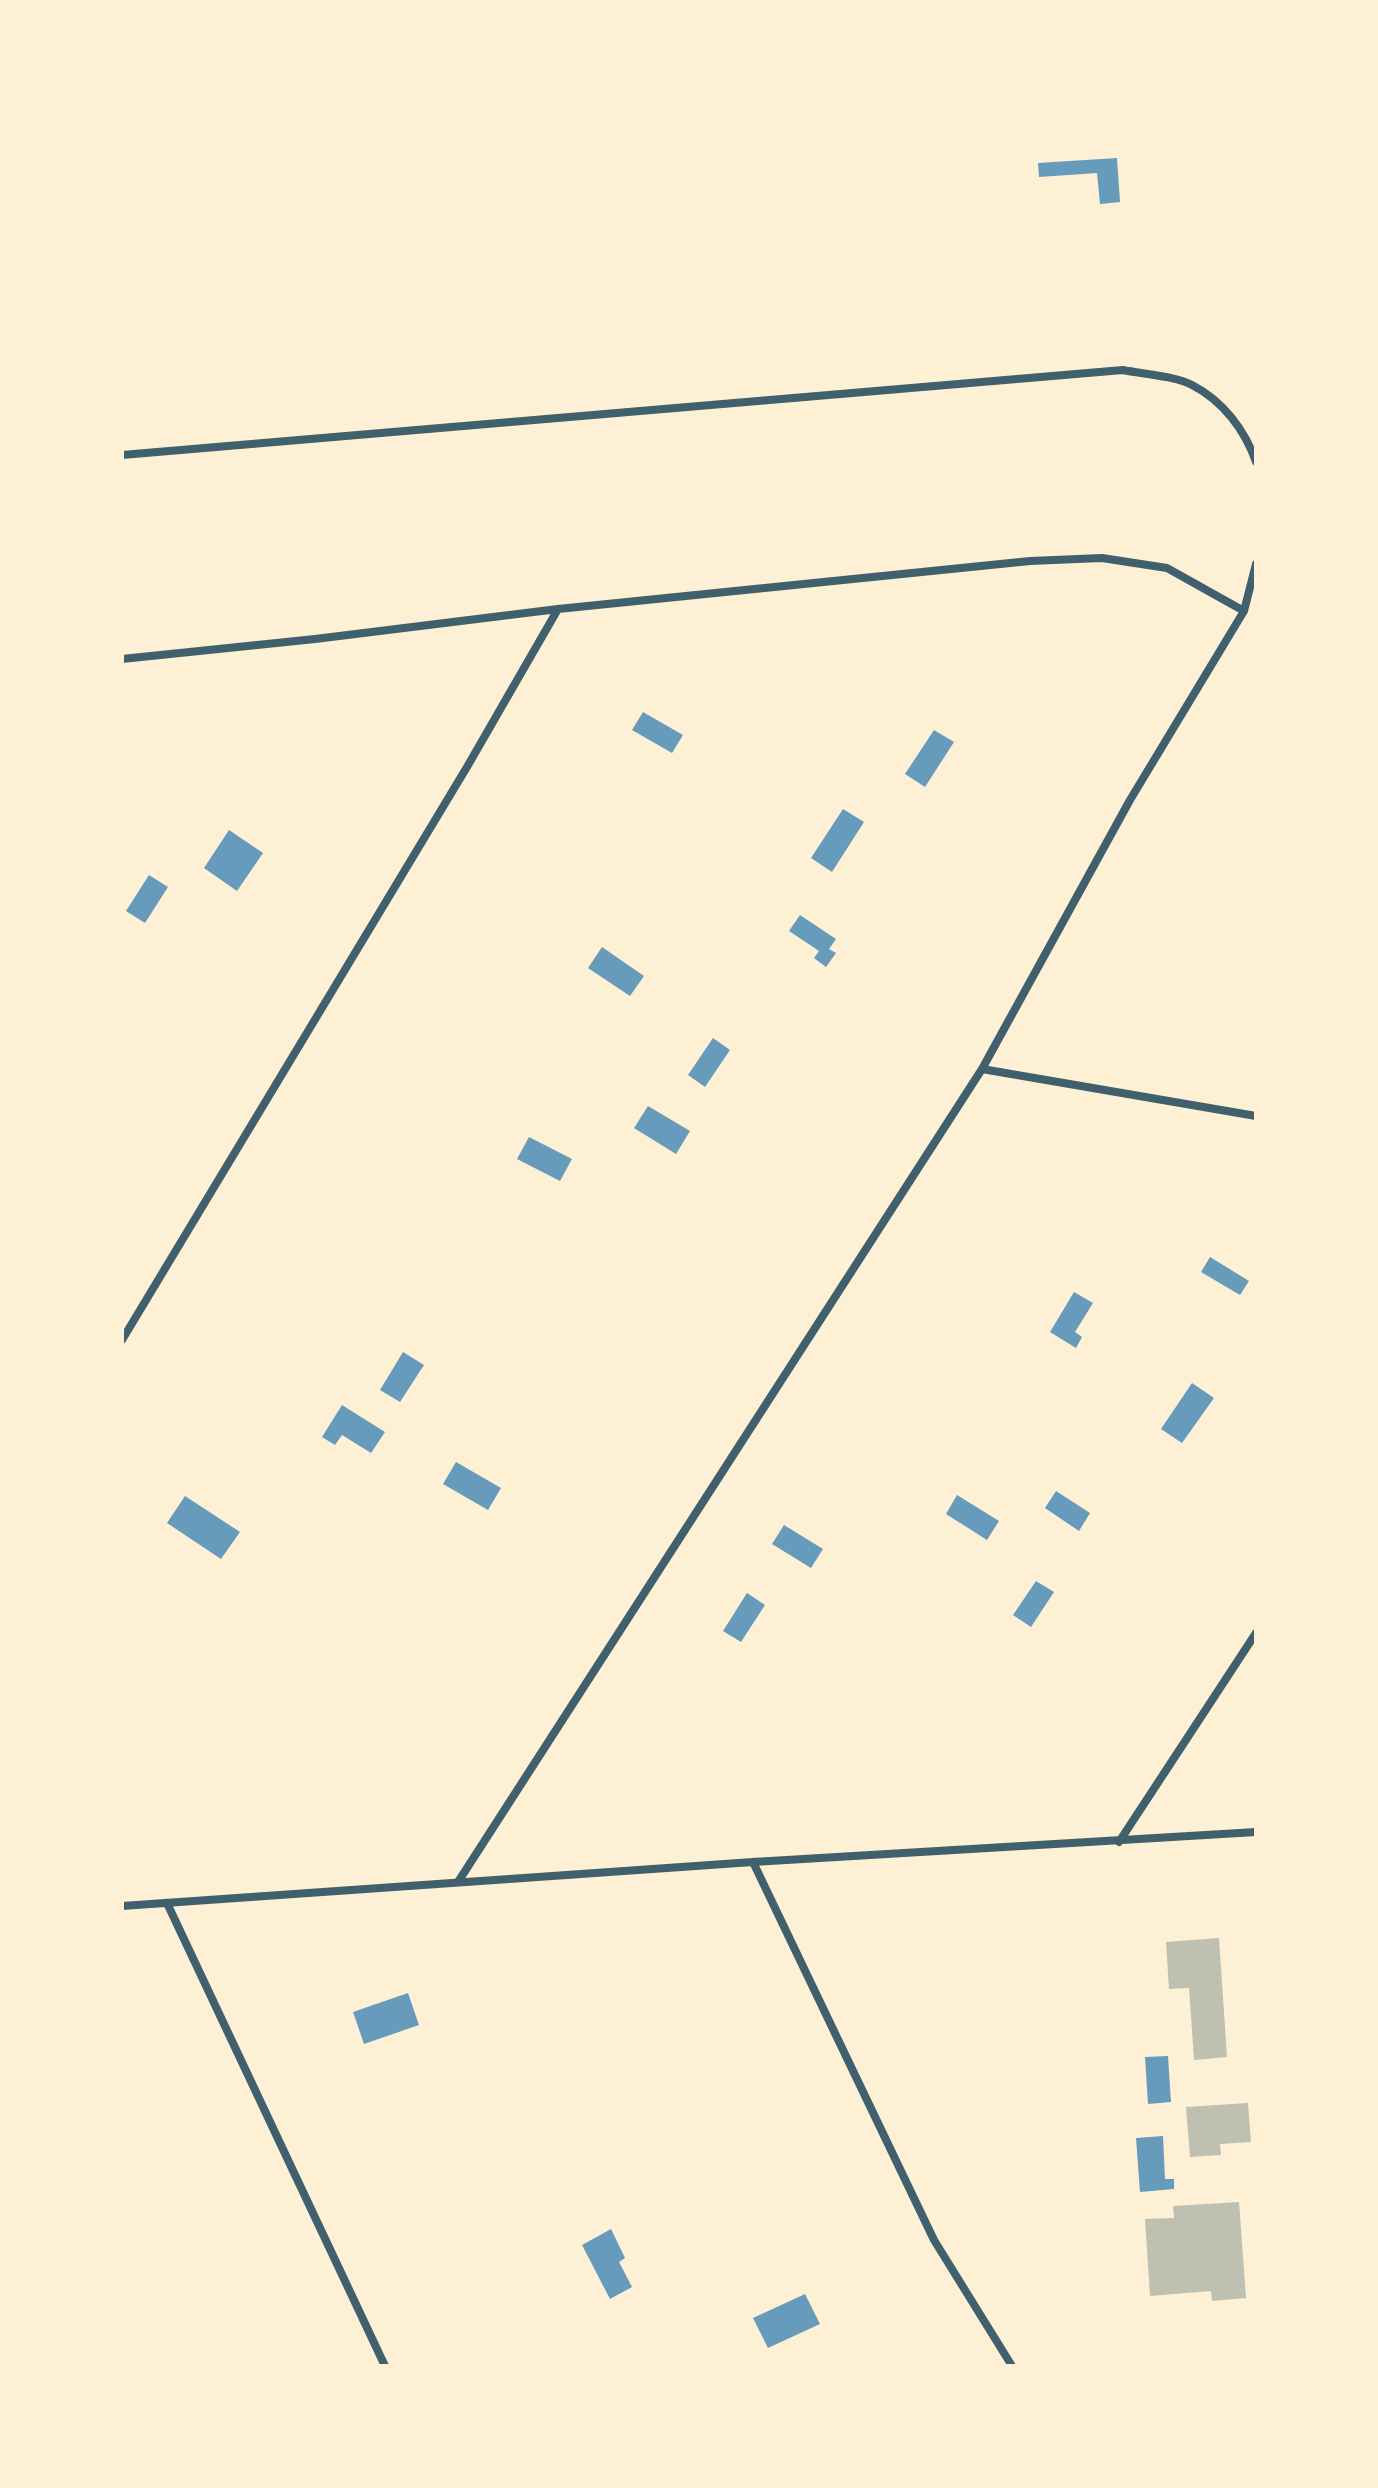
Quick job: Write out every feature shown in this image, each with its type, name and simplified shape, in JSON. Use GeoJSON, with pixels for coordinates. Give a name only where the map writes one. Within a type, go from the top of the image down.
{"type":"FeatureCollection","features":[{"type":"Feature","properties":{"kind":"street"},"geometry":{"type":"LineString","coordinates":[[122,455],[1123,370],[1190,384],[1222,406],[1249,440],[1256,462]]}},
{"type":"Feature","properties":{"kind":"street"},"geometry":{"type":"LineString","coordinates":[[122,659],[558,609],[1030,561],[1102,558],[1167,568],[1244,611]]}},
{"type":"Feature","properties":{"kind":"street"},"geometry":{"type":"LineString","coordinates":[[458,1882],[982,1069],[1130,800],[1244,611],[1256,564]]}},
{"type":"Feature","properties":{"kind":"street"},"geometry":{"type":"LineString","coordinates":[[122,1340],[467,767],[558,609]]}},
{"type":"Feature","properties":{"kind":"street"},"geometry":{"type":"LineString","coordinates":[[982,1069],[1256,1116]]}},
{"type":"Feature","properties":{"kind":"street"},"geometry":{"type":"LineString","coordinates":[[1119,1842],[1256,1633]]}},
{"type":"Feature","properties":{"kind":"street"},"geometry":{"type":"LineString","coordinates":[[122,1906],[753,1862],[1256,1832]]}},
{"type":"Feature","properties":{"kind":"street"},"geometry":{"type":"LineString","coordinates":[[753,1862],[934,2240],[1012,2366]]}},
{"type":"Feature","properties":{"kind":"street"},"geometry":{"type":"LineString","coordinates":[[167,1903],[385,2366]]}},
{"type":"Feature","properties":{"kind":"water"},"geometry":{"type":"Polygon","coordinates":[[[1117,158],[1120,202],[1100,204],[1097,173],[1039,177],[1038,163],[1117,158]]]}},
{"type":"Feature","properties":{"kind":"water"},"geometry":{"type":"Polygon","coordinates":[[[643,712],[683,735],[672,753],[632,730],[643,712]]]}},
{"type":"Feature","properties":{"kind":"water"},"geometry":{"type":"Polygon","coordinates":[[[934,730],[954,742],[925,787],[905,774],[934,730]]]}},
{"type":"Feature","properties":{"kind":"water"},"geometry":{"type":"Polygon","coordinates":[[[843,809],[864,822],[832,872],[811,858],[843,809]]]}},
{"type":"Feature","properties":{"kind":"water"},"geometry":{"type":"Polygon","coordinates":[[[229,830],[263,853],[237,891],[204,868],[229,830]]]}},
{"type":"Feature","properties":{"kind":"water"},"geometry":{"type":"Polygon","coordinates":[[[149,875],[168,887],[145,923],[126,911],[149,875]]]}},
{"type":"Feature","properties":{"kind":"water"},"geometry":{"type":"Polygon","coordinates":[[[800,915],[836,939],[829,949],[836,953],[826,967],[814,958],[819,951],[789,931],[800,915]]]}},
{"type":"Feature","properties":{"kind":"water"},"geometry":{"type":"Polygon","coordinates":[[[602,947],[644,976],[630,996],[588,968],[602,947]]]}},
{"type":"Feature","properties":{"kind":"water"},"geometry":{"type":"Polygon","coordinates":[[[713,1038],[730,1050],[705,1087],[688,1075],[713,1038]]]}},
{"type":"Feature","properties":{"kind":"water"},"geometry":{"type":"Polygon","coordinates":[[[648,1106],[690,1131],[676,1154],[634,1128],[648,1106]]]}},
{"type":"Feature","properties":{"kind":"water"},"geometry":{"type":"Polygon","coordinates":[[[529,1137],[572,1159],[560,1181],[517,1159],[529,1137]]]}},
{"type":"Feature","properties":{"kind":"water"},"geometry":{"type":"Polygon","coordinates":[[[1210,1257],[1249,1281],[1240,1295],[1201,1272],[1210,1257]]]}},
{"type":"Feature","properties":{"kind":"water"},"geometry":{"type":"Polygon","coordinates":[[[1074,1292],[1093,1303],[1075,1332],[1082,1337],[1076,1348],[1050,1332],[1074,1292]]]}},
{"type":"Feature","properties":{"kind":"water"},"geometry":{"type":"Polygon","coordinates":[[[403,1352],[424,1365],[400,1402],[380,1390],[403,1352]]]}},
{"type":"Feature","properties":{"kind":"water"},"geometry":{"type":"Polygon","coordinates":[[[1192,1383],[1214,1398],[1182,1443],[1161,1429],[1192,1383]]]}},
{"type":"Feature","properties":{"kind":"water"},"geometry":{"type":"Polygon","coordinates":[[[342,1405],[385,1432],[371,1453],[342,1435],[335,1445],[322,1437],[342,1405]]]}},
{"type":"Feature","properties":{"kind":"water"},"geometry":{"type":"Polygon","coordinates":[[[456,1462],[501,1488],[488,1510],[443,1484],[456,1462]]]}},
{"type":"Feature","properties":{"kind":"water"},"geometry":{"type":"Polygon","coordinates":[[[1056,1491],[1090,1513],[1079,1531],[1045,1508],[1056,1491]]]}},
{"type":"Feature","properties":{"kind":"water"},"geometry":{"type":"Polygon","coordinates":[[[957,1495],[999,1521],[987,1540],[946,1514],[957,1495]]]}},
{"type":"Feature","properties":{"kind":"water"},"geometry":{"type":"Polygon","coordinates":[[[185,1496],[240,1532],[221,1559],[167,1523],[185,1496]]]}},
{"type":"Feature","properties":{"kind":"water"},"geometry":{"type":"Polygon","coordinates":[[[784,1525],[823,1549],[811,1568],[772,1544],[784,1525]]]}},
{"type":"Feature","properties":{"kind":"water"},"geometry":{"type":"Polygon","coordinates":[[[1036,1581],[1054,1592],[1031,1627],[1013,1615],[1036,1581]]]}},
{"type":"Feature","properties":{"kind":"water"},"geometry":{"type":"Polygon","coordinates":[[[747,1593],[765,1605],[741,1642],[723,1631],[747,1593]]]}},
{"type":"Feature","properties":{"kind":"water"},"geometry":{"type":"Polygon","coordinates":[[[408,1993],[419,2025],[364,2044],[353,2012],[408,1993]]]}},
{"type":"Feature","properties":{"kind":"water"},"geometry":{"type":"Polygon","coordinates":[[[1168,2056],[1171,2102],[1148,2104],[1145,2057],[1168,2056]]]}},
{"type":"Feature","properties":{"kind":"water"},"geometry":{"type":"Polygon","coordinates":[[[1163,2136],[1165,2179],[1174,2179],[1174,2189],[1140,2192],[1136,2138],[1163,2136]]]}},
{"type":"Feature","properties":{"kind":"water"},"geometry":{"type":"Polygon","coordinates":[[[611,2229],[625,2258],[619,2262],[632,2287],[610,2299],[582,2245],[611,2229]]]}},
{"type":"Feature","properties":{"kind":"water"},"geometry":{"type":"Polygon","coordinates":[[[805,2294],[820,2324],[768,2348],[753,2318],[805,2294]]]}},
{"type":"Feature","properties":{"kind":"building"},"geometry":{"type":"Polygon","coordinates":[[[1219,1938],[1227,2057],[1194,2060],[1189,1988],[1169,1989],[1166,1942],[1219,1938]]]}},
{"type":"Feature","properties":{"kind":"building"},"geometry":{"type":"Polygon","coordinates":[[[1248,2103],[1251,2142],[1220,2144],[1221,2155],[1190,2157],[1186,2107],[1248,2103]]]}},
{"type":"Feature","properties":{"kind":"building"},"geometry":{"type":"Polygon","coordinates":[[[1239,2202],[1246,2298],[1212,2301],[1211,2291],[1150,2296],[1145,2219],[1174,2218],[1173,2206],[1239,2202]]]}}]}
